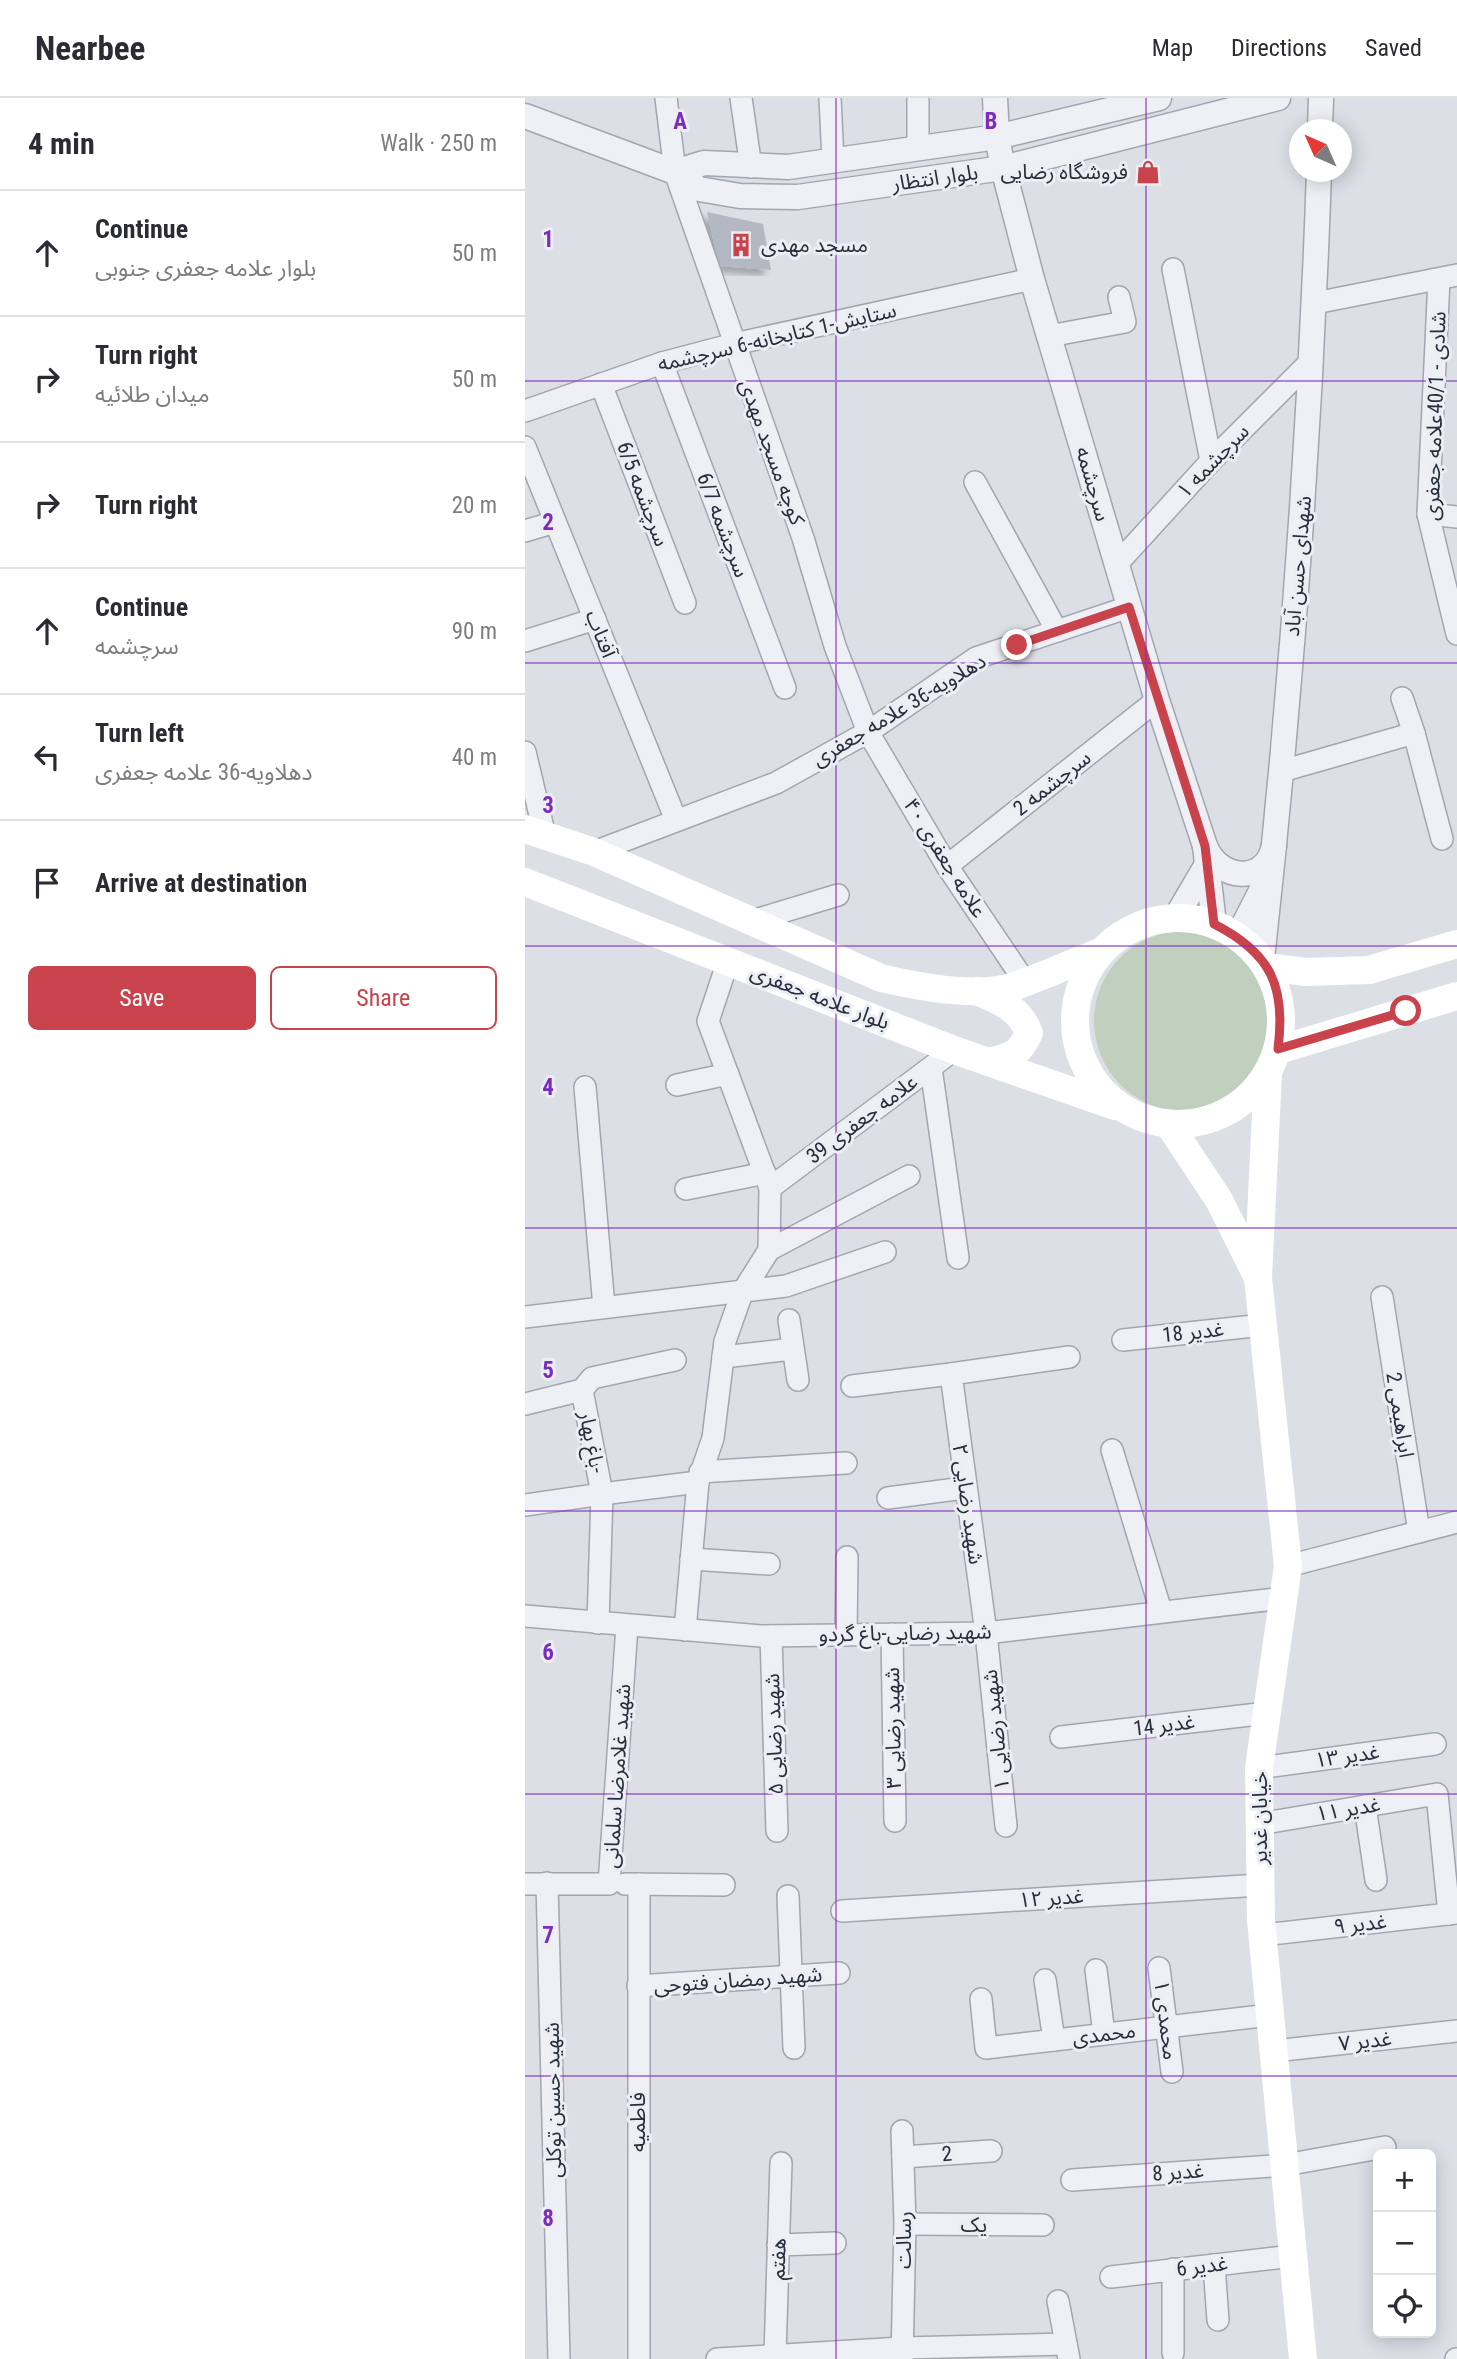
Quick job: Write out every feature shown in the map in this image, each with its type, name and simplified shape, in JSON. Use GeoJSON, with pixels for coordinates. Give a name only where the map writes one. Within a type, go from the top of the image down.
{"type":"FeatureCollection","features":[{"type":"Feature","properties":{"kind":"main road","name":"بلوار علامه جعفری"},"geometry":{"type":"LineString","coordinates":[[535,832],[594,852],[881,978],[928,989],[975,990],[1013,987],[1100,952]]}},
{"type":"Feature","properties":{"kind":"main road","name":"بلوار علامه جعفری"},"geometry":{"type":"LineString","coordinates":[[525,882],[954,1050],[1116,1106]]}},
{"type":"Feature","properties":{"kind":"main road"},"geometry":{"type":"LineString","coordinates":[[1258,1278],[1273,1061],[1282,1021],[1278,993],[1264,963],[1226,930],[1176,917],[1148,922],[1122,933],[1100,952],[1078,989],[1074,1032],[1087,1074],[1116,1106],[1142,1120],[1170,1126],[1208,1121],[1242,1103],[1273,1061],[1457,996]]}},
{"type":"Feature","properties":{"kind":"main road"},"geometry":{"type":"LineString","coordinates":[[1264,963],[1306,972],[1369,970],[1457,944]]}},
{"type":"Feature","properties":{"kind":"main road"},"geometry":{"type":"LineString","coordinates":[[975,990],[1009,1005],[1024,1020],[1029,1032],[1023,1045],[1013,1056],[989,1062]]}},
{"type":"Feature","properties":{"kind":"main road"},"geometry":{"type":"LineString","coordinates":[[1170,1126],[1219,1200],[1258,1278]]}},
{"type":"Feature","properties":{"kind":"main road","name":"خیابان غدیر"},"geometry":{"type":"LineString","coordinates":[[1258,1278],[1288,1566],[1259,1768],[1260,1885],[1303,2359]]}},
{"type":"Feature","properties":{"kind":"street","name":"کوچه مسجد مهدی"},"geometry":{"type":"LineString","coordinates":[[666,98],[675,172],[803,538],[835,646],[868,732]]}},
{"type":"Feature","properties":{"kind":"street"},"geometry":{"type":"LineString","coordinates":[[741,98],[751,167]]}},
{"type":"Feature","properties":{"kind":"street"},"geometry":{"type":"LineString","coordinates":[[830,98],[833,161]]}},
{"type":"Feature","properties":{"kind":"street"},"geometry":{"type":"LineString","coordinates":[[918,98],[918,148]]}},
{"type":"Feature","properties":{"kind":"street","name":"سرچشمه"},"geometry":{"type":"LineString","coordinates":[[995,98],[997,137],[1003,168],[1033,279],[1205,856]]}},
{"type":"Feature","properties":{"kind":"street","name":"بلوار انتظار"},"geometry":{"type":"LineString","coordinates":[[675,172],[704,163],[788,167],[997,137],[1159,98]]}},
{"type":"Feature","properties":{"kind":"street","name":"بلوار انتظار"},"geometry":{"type":"LineString","coordinates":[[525,116],[675,172],[699,189],[740,197],[798,197],[1003,168],[1277,98]]}},
{"type":"Feature","properties":{"kind":"street"},"geometry":{"type":"LineString","coordinates":[[1320,119],[1321,98]]}},
{"type":"Feature","properties":{"kind":"street","name":"شهدای حسن آباد"},"geometry":{"type":"LineString","coordinates":[[1264,963],[1305,491],[1319,182]]}},
{"type":"Feature","properties":{"kind":"street"},"geometry":{"type":"LineString","coordinates":[[1173,269],[1211,461]]}},
{"type":"Feature","properties":{"kind":"street"},"geometry":{"type":"LineString","coordinates":[[1315,303],[1448,277]]}},
{"type":"Feature","properties":{"kind":"street","name":"شادی - 40/1علامه جعفری"},"geometry":{"type":"LineString","coordinates":[[1448,277],[1428,514],[1457,634]]}},
{"type":"Feature","properties":{"kind":"street","name":"ستایش-1 کتابخانه-6 سرچشمه"},"geometry":{"type":"LineString","coordinates":[[525,411],[662,363],[734,344],[1033,279]]}},
{"type":"Feature","properties":{"kind":"street"},"geometry":{"type":"LineString","coordinates":[[1049,336],[1125,322],[1119,297]]}},
{"type":"Feature","properties":{"kind":"street","name":"سرچشمه ۱"},"geometry":{"type":"LineString","coordinates":[[1117,564],[1211,461],[1312,360]]}},
{"type":"Feature","properties":{"kind":"street","name":"سرچشمه 6/7"},"geometry":{"type":"LineString","coordinates":[[662,363],[785,688]]}},
{"type":"Feature","properties":{"kind":"street","name":"سرچشمه 6/5"},"geometry":{"type":"LineString","coordinates":[[601,384],[685,603]]}},
{"type":"Feature","properties":{"kind":"street","name":"آفتاب"},"geometry":{"type":"LineString","coordinates":[[525,447],[676,820]]}},
{"type":"Feature","properties":{"kind":"street"},"geometry":{"type":"LineString","coordinates":[[975,482],[1058,631]]}},
{"type":"Feature","properties":{"kind":"street"},"geometry":{"type":"LineString","coordinates":[[1428,514],[1457,517]]}},
{"type":"Feature","properties":{"kind":"street"},"geometry":{"type":"LineString","coordinates":[[525,531],[555,522]]}},
{"type":"Feature","properties":{"kind":"street","name":"دهلاویه-36 علامه جعفری"},"geometry":{"type":"LineString","coordinates":[[594,852],[776,783],[868,732],[976,659],[1129,607]]}},
{"type":"Feature","properties":{"kind":"street"},"geometry":{"type":"LineString","coordinates":[[525,641],[594,619]]}},
{"type":"Feature","properties":{"kind":"street"},"geometry":{"type":"LineString","coordinates":[[1402,698],[1442,839]]}},
{"type":"Feature","properties":{"kind":"street","name":"سرچشمه 2"},"geometry":{"type":"LineString","coordinates":[[947,866],[1157,700]]}},
{"type":"Feature","properties":{"kind":"street","name":"علامه جعفری ۴۰"},"geometry":{"type":"LineString","coordinates":[[868,732],[947,866],[1025,982]]}},
{"type":"Feature","properties":{"kind":"street"},"geometry":{"type":"LineString","coordinates":[[1282,771],[1414,733]]}},
{"type":"Feature","properties":{"kind":"street"},"geometry":{"type":"LineString","coordinates":[[525,752],[535,832]]}},
{"type":"Feature","properties":{"kind":"street"},"geometry":{"type":"LineString","coordinates":[[1205,856],[1229,873],[1242,874],[1255,871],[1265,863],[1273,853],[1276,840]]}},
{"type":"Feature","properties":{"kind":"street"},"geometry":{"type":"LineString","coordinates":[[1176,917],[1205,856]]}},
{"type":"Feature","properties":{"kind":"street"},"geometry":{"type":"LineString","coordinates":[[1205,856],[1226,930]]}},
{"type":"Feature","properties":{"kind":"street"},"geometry":{"type":"LineString","coordinates":[[1226,930],[1272,868]]}},
{"type":"Feature","properties":{"kind":"street"},"geometry":{"type":"LineString","coordinates":[[752,922],[838,895]]}},
{"type":"Feature","properties":{"kind":"street"},"geometry":{"type":"LineString","coordinates":[[728,961],[708,1020],[768,1181],[769,1250]]}},
{"type":"Feature","properties":{"kind":"street","name":"علامه جعفری 39"},"geometry":{"type":"LineString","coordinates":[[768,1181],[954,1050]]}},
{"type":"Feature","properties":{"kind":"street"},"geometry":{"type":"LineString","coordinates":[[931,1068],[958,1258]]}},
{"type":"Feature","properties":{"kind":"street"},"geometry":{"type":"LineString","coordinates":[[677,1086],[728,1074]]}},
{"type":"Feature","properties":{"kind":"street"},"geometry":{"type":"LineString","coordinates":[[585,1087],[604,1307]]}},
{"type":"Feature","properties":{"kind":"street"},"geometry":{"type":"LineString","coordinates":[[685,1630],[699,1477],[713,1438],[725,1341],[742,1293],[769,1250],[909,1176]]}},
{"type":"Feature","properties":{"kind":"street"},"geometry":{"type":"LineString","coordinates":[[685,1189],[768,1181]]}},
{"type":"Feature","properties":{"kind":"street"},"geometry":{"type":"LineString","coordinates":[[525,1317],[786,1286],[885,1252]]}},
{"type":"Feature","properties":{"kind":"street","name":"ابراهیمی 2"},"geometry":{"type":"LineString","coordinates":[[1382,1297],[1419,1532]]}},
{"type":"Feature","properties":{"kind":"street"},"geometry":{"type":"LineString","coordinates":[[789,1320],[798,1380]]}},
{"type":"Feature","properties":{"kind":"street","name":"غدیر 18"},"geometry":{"type":"LineString","coordinates":[[1123,1340],[1263,1325]]}},
{"type":"Feature","properties":{"kind":"street"},"geometry":{"type":"LineString","coordinates":[[723,1357],[793,1349]]}},
{"type":"Feature","properties":{"kind":"street"},"geometry":{"type":"LineString","coordinates":[[852,1385],[1069,1357]]}},
{"type":"Feature","properties":{"kind":"street"},"geometry":{"type":"LineString","coordinates":[[525,1404],[582,1390],[592,1378],[675,1360]]}},
{"type":"Feature","properties":{"kind":"street","name":"شهید رضایی ۲"},"geometry":{"type":"LineString","coordinates":[[951,1374],[964,1488],[986,1633]]}},
{"type":"Feature","properties":{"kind":"street","name":"باغ بهار-"},"geometry":{"type":"LineString","coordinates":[[582,1390],[601,1494],[598,1623]]}},
{"type":"Feature","properties":{"kind":"street"},"geometry":{"type":"LineString","coordinates":[[1112,1450],[1161,1611]]}},
{"type":"Feature","properties":{"kind":"street"},"geometry":{"type":"LineString","coordinates":[[525,1505],[699,1477],[846,1463]]}},
{"type":"Feature","properties":{"kind":"street"},"geometry":{"type":"LineString","coordinates":[[888,1498],[964,1488]]}},
{"type":"Feature","properties":{"kind":"street"},"geometry":{"type":"LineString","coordinates":[[1288,1566],[1457,1522]]}},
{"type":"Feature","properties":{"kind":"street"},"geometry":{"type":"LineString","coordinates":[[846,1635],[847,1557]]}},
{"type":"Feature","properties":{"kind":"street"},"geometry":{"type":"LineString","coordinates":[[691,1559],[769,1564]]}},
{"type":"Feature","properties":{"kind":"street","name":"شهید رضایی-باغ گردو"},"geometry":{"type":"LineString","coordinates":[[525,1616],[771,1636],[986,1633],[1283,1598]]}},
{"type":"Feature","properties":{"kind":"street","name":"شهید غلامرضا سلمانی"},"geometry":{"type":"LineString","coordinates":[[525,1884],[609,1884],[628,1626]]}},
{"type":"Feature","properties":{"kind":"street","name":"شهید رضایی ۱"},"geometry":{"type":"LineString","coordinates":[[986,1633],[1006,1826]]}},
{"type":"Feature","properties":{"kind":"street","name":"شهید رضایی ۳"},"geometry":{"type":"LineString","coordinates":[[892,1634],[895,1821]]}},
{"type":"Feature","properties":{"kind":"street","name":"شهید رضایی ۵"},"geometry":{"type":"LineString","coordinates":[[771,1636],[777,1832]]}},
{"type":"Feature","properties":{"kind":"street","name":"غدیر 14"},"geometry":{"type":"LineString","coordinates":[[1061,1737],[1267,1713]]}},
{"type":"Feature","properties":{"kind":"street","name":"غدیر ۱۳"},"geometry":{"type":"LineString","coordinates":[[1259,1768],[1435,1744]]}},
{"type":"Feature","properties":{"kind":"street","name":"غدیر ۱۱"},"geometry":{"type":"LineString","coordinates":[[1258,1824],[1437,1794],[1453,1914]]}},
{"type":"Feature","properties":{"kind":"street"},"geometry":{"type":"LineString","coordinates":[[1365,1806],[1376,1880]]}},
{"type":"Feature","properties":{"kind":"street","name":"شهید حسین توکلی"},"geometry":{"type":"LineString","coordinates":[[547,1883],[559,2359]]}},
{"type":"Feature","properties":{"kind":"street"},"geometry":{"type":"LineString","coordinates":[[609,1884],[725,1885]]}},
{"type":"Feature","properties":{"kind":"street","name":"فاطمیه"},"geometry":{"type":"LineString","coordinates":[[639,1884],[639,2359]]}},
{"type":"Feature","properties":{"kind":"street","name":"غدیر ۱۲"},"geometry":{"type":"LineString","coordinates":[[842,1911],[1260,1885]]}},
{"type":"Feature","properties":{"kind":"street"},"geometry":{"type":"LineString","coordinates":[[788,1896],[794,2048]]}},
{"type":"Feature","properties":{"kind":"street","name":"غدیر ۹"},"geometry":{"type":"LineString","coordinates":[[1263,1935],[1453,1914]]}},
{"type":"Feature","properties":{"kind":"street","name":"محمدی ۱"},"geometry":{"type":"LineString","coordinates":[[1159,1968],[1172,2072]]}},
{"type":"Feature","properties":{"kind":"street"},"geometry":{"type":"LineString","coordinates":[[1096,1970],[1104,2034]]}},
{"type":"Feature","properties":{"kind":"street","name":"شهید رمضان فتوحی"},"geometry":{"type":"LineString","coordinates":[[638,1986],[839,1973]]}},
{"type":"Feature","properties":{"kind":"street"},"geometry":{"type":"LineString","coordinates":[[1045,1980],[1054,2040]]}},
{"type":"Feature","properties":{"kind":"street","name":"محمدی"},"geometry":{"type":"LineString","coordinates":[[981,1999],[986,2048],[1270,2015]]}},
{"type":"Feature","properties":{"kind":"street","name":"غدیر ۷"},"geometry":{"type":"LineString","coordinates":[[1274,2051],[1457,2031]]}},
{"type":"Feature","properties":{"kind":"street","name":"رسالت"},"geometry":{"type":"LineString","coordinates":[[902,2131],[905,2224],[902,2354]]}},
{"type":"Feature","properties":{"kind":"street","name":"غدیر 8"},"geometry":{"type":"LineString","coordinates":[[1072,2179],[1285,2165],[1385,2147]]}},
{"type":"Feature","properties":{"kind":"street","name":"2"},"geometry":{"type":"LineString","coordinates":[[903,2157],[991,2151]]}},
{"type":"Feature","properties":{"kind":"street","name":"هفتم"},"geometry":{"type":"LineString","coordinates":[[775,2355],[781,2163]]}},
{"type":"Feature","properties":{"kind":"street","name":"یک"},"geometry":{"type":"LineString","coordinates":[[905,2224],[1043,2225]]}},
{"type":"Feature","properties":{"kind":"street"},"geometry":{"type":"LineString","coordinates":[[778,2245],[835,2243]]}},
{"type":"Feature","properties":{"kind":"street","name":"غدیر 6"},"geometry":{"type":"LineString","coordinates":[[1111,2277],[1293,2256]]}},
{"type":"Feature","properties":{"kind":"street"},"geometry":{"type":"LineString","coordinates":[[1214,2265],[1218,2320]]}},
{"type":"Feature","properties":{"kind":"street"},"geometry":{"type":"LineString","coordinates":[[1173,2269],[1173,2353]]}},
{"type":"Feature","properties":{"kind":"street"},"geometry":{"type":"LineString","coordinates":[[717,2359],[775,2355],[1068,2352],[1058,2301]]}},
{"type":"Feature","properties":{"kind":"green space"},"geometry":{"type":"Polygon","coordinates":[[[1184,931],[1218,938],[1234,946],[1247,958],[1259,971],[1267,987],[1274,1021],[1267,1055],[1259,1071],[1247,1084],[1234,1096],[1218,1104],[1184,1111],[1150,1104],[1134,1096],[1121,1084],[1109,1071],[1101,1055],[1094,1021],[1101,987],[1109,971],[1121,958],[1134,946],[1150,938],[1184,931]]]}},
{"type":"Feature","properties":{"kind":"building","name":"مسجد مهدی"},"geometry":{"type":"Polygon","coordinates":[[[707,212],[763,224],[771,270],[719,266],[707,212]]]}},
{"type":"Feature","properties":{"kind":"place","name":"فروشگاه رضایی"},"geometry":{"type":"Point","coordinates":[1148,172]}},
{"type":"Feature","properties":{"kind":"place","name":"مسجد مهدی"},"geometry":{"type":"Point","coordinates":[741,245]}},
{"type":"Feature","properties":{"kind":"route"},"geometry":{"type":"LineString","coordinates":[[1017,645],[1129,607],[1205,846],[1214,924],[1238,936],[1262,959],[1278,993],[1282,1021],[1278,1049],[1406,1011]]}}]}
